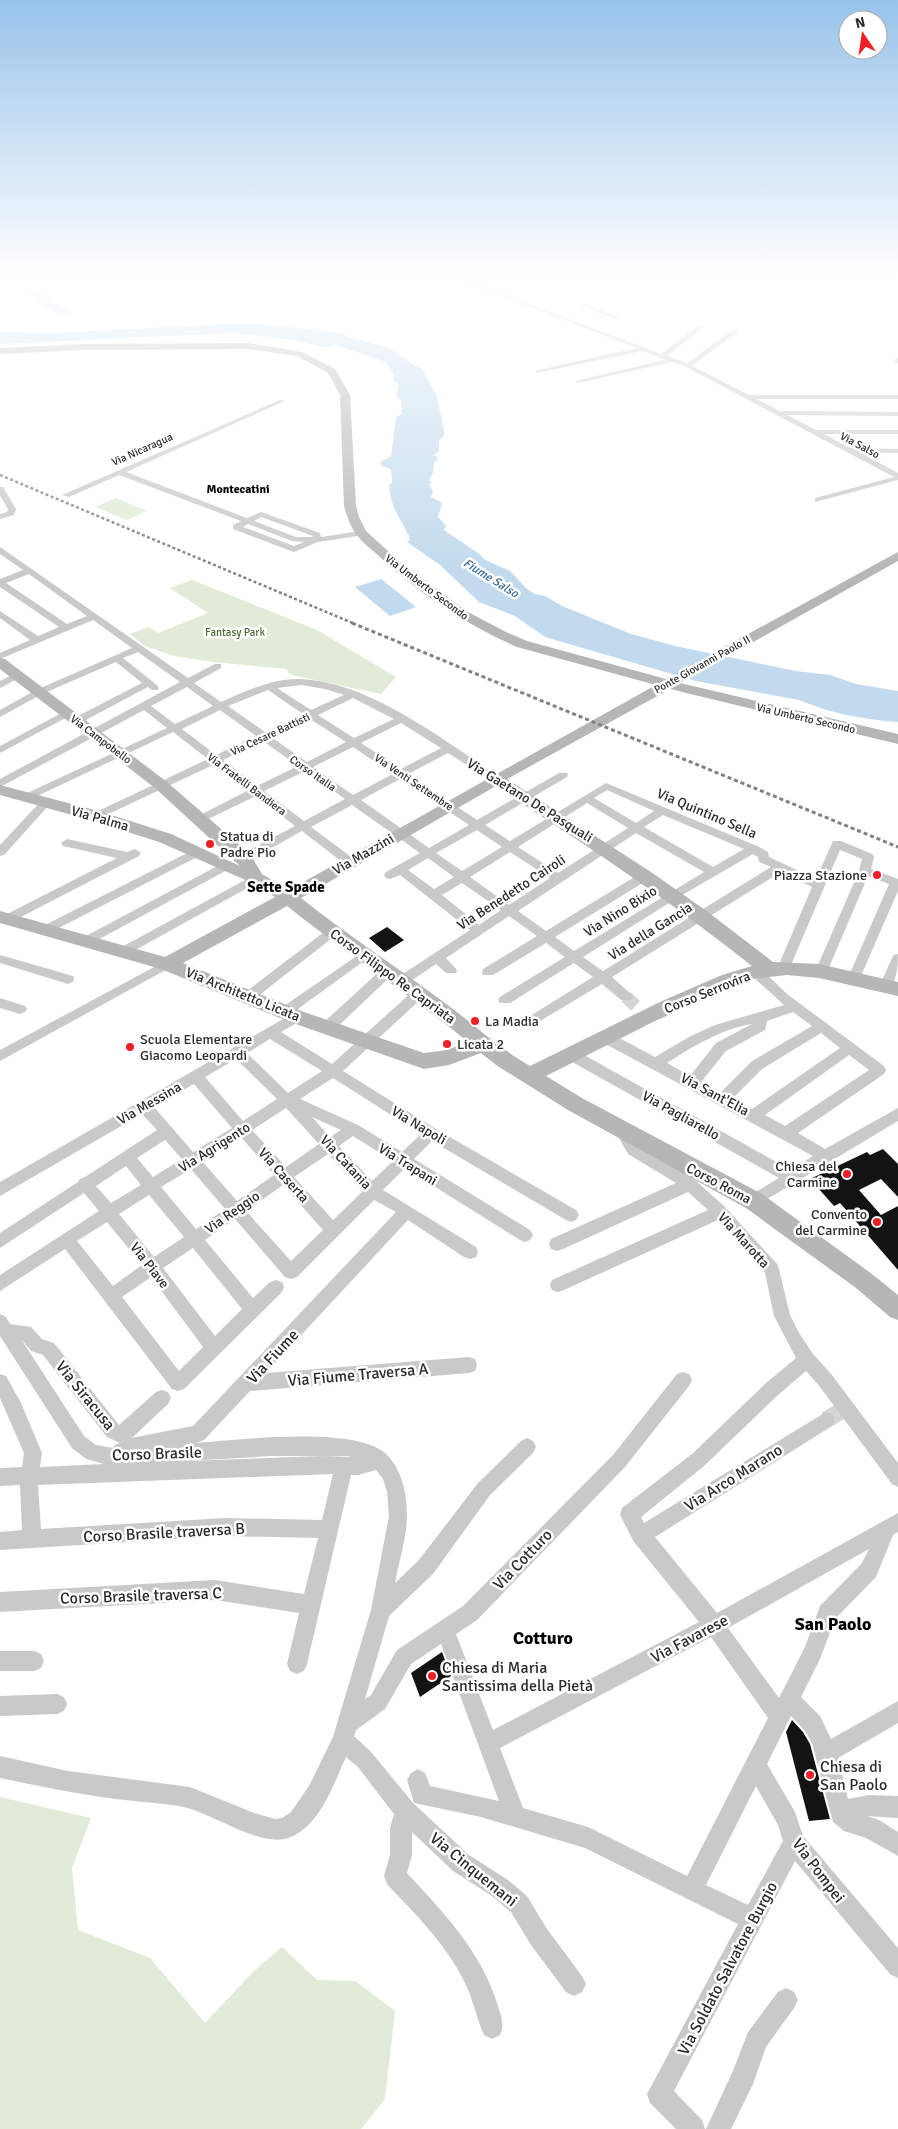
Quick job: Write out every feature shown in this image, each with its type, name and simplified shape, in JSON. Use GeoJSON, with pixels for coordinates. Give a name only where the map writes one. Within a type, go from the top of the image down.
{"type":"FeatureCollection","features":[{"type":"Feature","properties":{"kind":"main road","name":"Via Umberto Secondo"},"geometry":{"type":"LineString","coordinates":[[335,376],[345,395],[350,506],[353,517],[362,533],[395,564],[461,614],[486,628],[522,644],[689,689],[898,739]]}},
{"type":"Feature","properties":{"kind":"main road","name":"Ponte Giovanni Paolo II"},"geometry":{"type":"LineString","coordinates":[[501,776],[898,556]]}},
{"type":"Feature","properties":{"kind":"main road","name":"Via Campobello"},"geometry":{"type":"LineString","coordinates":[[0,662],[161,786],[200,819]]}},
{"type":"Feature","properties":{"kind":"main road","name":"Via Gaetano De Pasquali"},"geometry":{"type":"LineString","coordinates":[[501,776],[525,797],[606,848],[673,895],[770,970]]}},
{"type":"Feature","properties":{"kind":"main road","name":"Via Mazzini"},"geometry":{"type":"LineString","coordinates":[[167,964],[501,776]]}},
{"type":"Feature","properties":{"kind":"main road","name":"Via Palma"},"geometry":{"type":"LineString","coordinates":[[0,790],[96,816],[165,838],[197,852]]}},
{"type":"Feature","properties":{"kind":"main road","name":"Corso Filippo Re Capriata"},"geometry":{"type":"LineString","coordinates":[[200,819],[244,858],[256,878]]}},
{"type":"Feature","properties":{"kind":"main road","name":"Corso Filippo Re Capriata"},"geometry":{"type":"LineString","coordinates":[[197,852],[225,866],[256,878],[288,897],[503,1060],[529,1076]]}},
{"type":"Feature","properties":{"kind":"main road","name":"Via Architetto Licata"},"geometry":{"type":"LineString","coordinates":[[4,918],[88,940],[167,964],[292,1014],[424,1060],[449,1057],[484,1044]]}},
{"type":"Feature","properties":{"kind":"main road","name":"Corso Serrovira"},"geometry":{"type":"LineString","coordinates":[[529,1076],[603,1036],[642,1012],[720,983],[770,970],[821,972],[892,987]]}},
{"type":"Feature","properties":{"kind":"main road","name":"Corso Roma"},"geometry":{"type":"LineString","coordinates":[[529,1076],[575,1104],[754,1201],[864,1281],[898,1309]]}},
{"type":"Feature","properties":{"kind":"street"},"geometry":{"type":"LineString","coordinates":[[578,381],[599,376]]}},
{"type":"Feature","properties":{"kind":"street","name":"Via Salso"},"geometry":{"type":"LineString","coordinates":[[708,376],[888,470],[898,477]]}},
{"type":"Feature","properties":{"kind":"street"},"geometry":{"type":"LineString","coordinates":[[747,397],[898,397]]}},
{"type":"Feature","properties":{"kind":"street","name":"Via Nicaragua"},"geometry":{"type":"LineString","coordinates":[[66,495],[282,401]]}},
{"type":"Feature","properties":{"kind":"street"},"geometry":{"type":"LineString","coordinates":[[779,413],[898,414]]}},
{"type":"Feature","properties":{"kind":"street"},"geometry":{"type":"LineString","coordinates":[[815,432],[898,432]]}},
{"type":"Feature","properties":{"kind":"street"},"geometry":{"type":"LineString","coordinates":[[849,450],[898,451]]}},
{"type":"Feature","properties":{"kind":"street"},"geometry":{"type":"LineString","coordinates":[[888,470],[898,471]]}},
{"type":"Feature","properties":{"kind":"street"},"geometry":{"type":"LineString","coordinates":[[119,472],[249,521]]}},
{"type":"Feature","properties":{"kind":"street"},"geometry":{"type":"LineString","coordinates":[[818,500],[898,477]]}},
{"type":"Feature","properties":{"kind":"street"},"geometry":{"type":"LineString","coordinates":[[0,489],[12,508],[11,513],[0,517]]}},
{"type":"Feature","properties":{"kind":"street"},"geometry":{"type":"LineString","coordinates":[[316,540],[318,535],[261,514],[236,527],[294,550],[316,540],[362,533]]}},
{"type":"Feature","properties":{"kind":"street","name":"Corso Italia"},"geometry":{"type":"LineString","coordinates":[[0,550],[427,854],[546,936],[604,978],[626,997]]}},
{"type":"Feature","properties":{"kind":"street"},"geometry":{"type":"LineString","coordinates":[[0,583],[30,571]]}},
{"type":"Feature","properties":{"kind":"street"},"geometry":{"type":"LineString","coordinates":[[0,583],[66,628]]}},
{"type":"Feature","properties":{"kind":"street"},"geometry":{"type":"LineString","coordinates":[[0,614],[38,640]]}},
{"type":"Feature","properties":{"kind":"street"},"geometry":{"type":"LineString","coordinates":[[0,656],[94,616]]}},
{"type":"Feature","properties":{"kind":"street"},"geometry":{"type":"LineString","coordinates":[[0,714],[39,692],[139,648]]}},
{"type":"Feature","properties":{"kind":"street"},"geometry":{"type":"LineString","coordinates":[[117,658],[164,694]]}},
{"type":"Feature","properties":{"kind":"street"},"geometry":{"type":"LineString","coordinates":[[0,783],[218,666]]}},
{"type":"Feature","properties":{"kind":"street"},"geometry":{"type":"LineString","coordinates":[[0,685],[18,675]]}},
{"type":"Feature","properties":{"kind":"street","name":"Via Gaetano De Pasquali"},"geometry":{"type":"LineString","coordinates":[[268,686],[283,682],[303,682],[330,688],[368,701],[447,748],[501,776]]}},
{"type":"Feature","properties":{"kind":"street"},"geometry":{"type":"LineString","coordinates":[[0,750],[149,683]]}},
{"type":"Feature","properties":{"kind":"street"},"geometry":{"type":"LineString","coordinates":[[27,797],[268,686]]}},
{"type":"Feature","properties":{"kind":"street","name":"Via Venti Settembre"},"geometry":{"type":"LineString","coordinates":[[268,686],[559,879]]}},
{"type":"Feature","properties":{"kind":"street","name":"Via Cesare Battisti"},"geometry":{"type":"LineString","coordinates":[[96,816],[352,695]]}},
{"type":"Feature","properties":{"kind":"street","name":"Via Fratelli Bandiera"},"geometry":{"type":"LineString","coordinates":[[144,705],[350,862]]}},
{"type":"Feature","properties":{"kind":"street"},"geometry":{"type":"LineString","coordinates":[[200,819],[401,719]]}},
{"type":"Feature","properties":{"kind":"street"},"geometry":{"type":"LineString","coordinates":[[244,858],[447,748]]}},
{"type":"Feature","properties":{"kind":"street"},"geometry":{"type":"LineString","coordinates":[[478,931],[432,896],[395,872],[563,775]]}},
{"type":"Feature","properties":{"kind":"street","name":"Via Quintino Sella"},"geometry":{"type":"LineString","coordinates":[[586,798],[606,786],[753,849],[764,855],[763,859],[818,885]]}},
{"type":"Feature","properties":{"kind":"street"},"geometry":{"type":"LineString","coordinates":[[432,896],[586,798],[712,872]]}},
{"type":"Feature","properties":{"kind":"street"},"geometry":{"type":"LineString","coordinates":[[0,852],[46,802]]}},
{"type":"Feature","properties":{"kind":"street","name":"Via Benedetto Cairoli"},"geometry":{"type":"LineString","coordinates":[[328,1027],[393,977],[438,958],[663,810]]}},
{"type":"Feature","properties":{"kind":"street"},"geometry":{"type":"LineString","coordinates":[[4,918],[131,854],[67,843]]}},
{"type":"Feature","properties":{"kind":"street"},"geometry":{"type":"LineString","coordinates":[[786,1133],[879,1070],[848,1049],[782,997],[770,970],[818,885],[836,844],[868,857],[865,871],[856,886],[821,972]]}},
{"type":"Feature","properties":{"kind":"street","name":"Via Nino Bixio"},"geometry":{"type":"LineString","coordinates":[[505,1000],[673,895],[753,849]]}},
{"type":"Feature","properties":{"kind":"street"},"geometry":{"type":"LineString","coordinates":[[47,929],[197,852]]}},
{"type":"Feature","properties":{"kind":"street"},"geometry":{"type":"LineString","coordinates":[[88,940],[225,866]]}},
{"type":"Feature","properties":{"kind":"street","name":"Via della Gancia"},"geometry":{"type":"LineString","coordinates":[[535,1019],[604,978],[780,867]]}},
{"type":"Feature","properties":{"kind":"street"},"geometry":{"type":"LineString","coordinates":[[854,978],[897,883],[865,871]]}},
{"type":"Feature","properties":{"kind":"street"},"geometry":{"type":"LineString","coordinates":[[488,972],[645,876]]}},
{"type":"Feature","properties":{"kind":"street"},"geometry":{"type":"LineString","coordinates":[[124,951],[256,878]]}},
{"type":"Feature","properties":{"kind":"street"},"geometry":{"type":"LineString","coordinates":[[248,997],[332,932]]}},
{"type":"Feature","properties":{"kind":"street","name":"Via Messina"},"geometry":{"type":"LineString","coordinates":[[0,1190],[270,1032],[364,955]]}},
{"type":"Feature","properties":{"kind":"street"},"geometry":{"type":"LineString","coordinates":[[438,958],[451,970]]}},
{"type":"Feature","properties":{"kind":"street"},"geometry":{"type":"LineString","coordinates":[[892,987],[898,958]]}},
{"type":"Feature","properties":{"kind":"street"},"geometry":{"type":"LineString","coordinates":[[0,959],[68,979]]}},
{"type":"Feature","properties":{"kind":"street"},"geometry":{"type":"LineString","coordinates":[[0,1056],[167,964]]}},
{"type":"Feature","properties":{"kind":"street","name":"Via Agrigento"},"geometry":{"type":"LineString","coordinates":[[1,1282],[332,1072],[417,995]]}},
{"type":"Feature","properties":{"kind":"street"},"geometry":{"type":"LineString","coordinates":[[0,1003],[20,1009]]}},
{"type":"Feature","properties":{"kind":"street"},"geometry":{"type":"LineString","coordinates":[[656,1063],[680,1048],[742,1019],[761,1018],[795,1006]]}},
{"type":"Feature","properties":{"kind":"street"},"geometry":{"type":"LineString","coordinates":[[692,1082],[721,1047],[760,1026],[761,1018]]}},
{"type":"Feature","properties":{"kind":"street"},"geometry":{"type":"LineString","coordinates":[[723,1099],[756,1065],[821,1027]]}},
{"type":"Feature","properties":{"kind":"street","name":"Via Napoli"},"geometry":{"type":"LineString","coordinates":[[270,1032],[431,1133],[570,1215]]}},
{"type":"Feature","properties":{"kind":"street","name":"Via Sant'Elia"},"geometry":{"type":"LineString","coordinates":[[603,1036],[754,1115],[824,1156]]}},
{"type":"Feature","properties":{"kind":"street"},"geometry":{"type":"LineString","coordinates":[[754,1115],[848,1049]]}},
{"type":"Feature","properties":{"kind":"street","name":"Via Catania"},"geometry":{"type":"LineString","coordinates":[[237,1052],[287,1100],[372,1191],[407,1211],[470,1252]]}},
{"type":"Feature","properties":{"kind":"street","name":"Via Pagliarello"},"geometry":{"type":"LineString","coordinates":[[570,1054],[791,1176]]}},
{"type":"Feature","properties":{"kind":"street","name":"Via Caserta"},"geometry":{"type":"LineString","coordinates":[[195,1076],[332,1231]]}},
{"type":"Feature","properties":{"kind":"street","name":"Via Trapani"},"geometry":{"type":"LineString","coordinates":[[287,1100],[353,1129],[525,1235]]}},
{"type":"Feature","properties":{"kind":"street"},"geometry":{"type":"LineString","coordinates":[[144,1106],[291,1272],[431,1133]]}},
{"type":"Feature","properties":{"kind":"street"},"geometry":{"type":"LineString","coordinates":[[754,1201],[824,1156],[895,1120]]}},
{"type":"Feature","properties":{"kind":"street","name":"Via Reggio"},"geometry":{"type":"LineString","coordinates":[[112,1295],[353,1129]]}},
{"type":"Feature","properties":{"kind":"street","name":"Via Marotta"},"geometry":{"type":"LineString","coordinates":[[621,1129],[633,1150],[690,1184],[720,1212],[772,1270],[782,1316],[838,1413],[898,1478]]}},
{"type":"Feature","properties":{"kind":"street"},"geometry":{"type":"LineString","coordinates":[[0,1241],[166,1131]]}},
{"type":"Feature","properties":{"kind":"street"},"geometry":{"type":"LineString","coordinates":[[127,1156],[253,1310]]}},
{"type":"Feature","properties":{"kind":"street","name":"Via Piave"},"geometry":{"type":"LineString","coordinates":[[86,1184],[153,1267],[214,1348]]}},
{"type":"Feature","properties":{"kind":"street"},"geometry":{"type":"LineString","coordinates":[[557,1244],[690,1184]]}},
{"type":"Feature","properties":{"kind":"street","name":"Via Fiume"},"geometry":{"type":"LineString","coordinates":[[112,1457],[131,1447],[198,1434],[407,1211]]}},
{"type":"Feature","properties":{"kind":"street"},"geometry":{"type":"LineString","coordinates":[[558,1285],[720,1212]]}},
{"type":"Feature","properties":{"kind":"street"},"geometry":{"type":"LineString","coordinates":[[67,1239],[178,1383],[276,1287]]}},
{"type":"Feature","properties":{"kind":"street","name":"Via Siracusa"},"geometry":{"type":"LineString","coordinates":[[3,1326],[25,1332],[38,1346],[48,1348],[113,1431],[120,1434],[127,1431],[162,1398]]}},
{"type":"Feature","properties":{"kind":"street","name":"Corso Brasile"},"geometry":{"type":"LineString","coordinates":[[3,1326],[78,1442],[92,1453],[112,1457],[271,1446],[337,1447],[364,1451],[380,1460]]}},
{"type":"Feature","properties":{"kind":"street"},"geometry":{"type":"LineString","coordinates":[[807,1360],[772,1389],[698,1460],[629,1515],[641,1535],[784,1709],[802,1711],[815,1728],[825,1754],[841,1814],[852,1823],[872,1828],[898,1845]]}},
{"type":"Feature","properties":{"kind":"street","name":"Via Fiume Traversa A"},"geometry":{"type":"LineString","coordinates":[[247,1383],[469,1365]]}},
{"type":"Feature","properties":{"kind":"street","name":"Via Cotturo"},"geometry":{"type":"LineString","coordinates":[[346,1731],[378,1702],[404,1657],[470,1614],[601,1480],[619,1461],[683,1380]]}},
{"type":"Feature","properties":{"kind":"street"},"geometry":{"type":"LineString","coordinates":[[0,1382],[12,1403],[33,1453],[29,1476],[32,1539]]}},
{"type":"Feature","properties":{"kind":"street","name":"Via Arco Marano"},"geometry":{"type":"LineString","coordinates":[[641,1535],[838,1413]]}},
{"type":"Feature","properties":{"kind":"street"},"geometry":{"type":"LineString","coordinates":[[381,1610],[426,1567],[484,1489],[527,1447]]}},
{"type":"Feature","properties":{"kind":"street"},"geometry":{"type":"LineString","coordinates":[[0,1767],[68,1782],[190,1798],[254,1824],[276,1830],[286,1828],[299,1820],[317,1794],[346,1731],[381,1610],[398,1516],[396,1492],[391,1474],[380,1460]]}},
{"type":"Feature","properties":{"kind":"street","name":"Corso Brasile"},"geometry":{"type":"LineString","coordinates":[[0,1477],[358,1466],[380,1460]]}},
{"type":"Feature","properties":{"kind":"street"},"geometry":{"type":"LineString","coordinates":[[297,1664],[344,1466]]}},
{"type":"Feature","properties":{"kind":"street"},"geometry":{"type":"LineString","coordinates":[[692,1890],[813,1652],[827,1613],[869,1570],[893,1525]]}},
{"type":"Feature","properties":{"kind":"street","name":"Via Favarese"},"geometry":{"type":"LineString","coordinates":[[488,1744],[714,1626],[893,1525]]}},
{"type":"Feature","properties":{"kind":"street","name":"Corso Brasile traversa B"},"geometry":{"type":"LineString","coordinates":[[0,1541],[226,1527],[329,1529]]}},
{"type":"Feature","properties":{"kind":"street","name":"Corso Brasile traversa C"},"geometry":{"type":"LineString","coordinates":[[0,1602],[215,1590],[310,1604]]}},
{"type":"Feature","properties":{"kind":"street"},"geometry":{"type":"LineString","coordinates":[[445,1630],[515,1815]]}},
{"type":"Feature","properties":{"kind":"street"},"geometry":{"type":"LineString","coordinates":[[0,1661],[34,1661]]}},
{"type":"Feature","properties":{"kind":"street"},"geometry":{"type":"LineString","coordinates":[[0,1706],[57,1704]]}},
{"type":"Feature","properties":{"kind":"street"},"geometry":{"type":"LineString","coordinates":[[825,1754],[898,1711]]}},
{"type":"Feature","properties":{"kind":"street","name":"Via Cinquemani"},"geometry":{"type":"LineString","coordinates":[[346,1731],[365,1760],[405,1811],[461,1863],[500,1888],[519,1904],[539,1937],[574,1984]]}},
{"type":"Feature","properties":{"kind":"street","name":"Via Pompei"},"geometry":{"type":"LineString","coordinates":[[755,1764],[786,1820],[794,1842],[823,1879],[898,1966]]}},
{"type":"Feature","properties":{"kind":"street"},"geometry":{"type":"LineString","coordinates":[[418,1780],[422,1794],[515,1815],[557,1830],[588,1838],[753,1920]]}},
{"type":"Feature","properties":{"kind":"street"},"geometry":{"type":"LineString","coordinates":[[841,1814],[852,1807],[873,1805],[898,1807]]}},
{"type":"Feature","properties":{"kind":"street"},"geometry":{"type":"LineString","coordinates":[[405,1811],[401,1828],[401,1855],[395,1876],[436,1922],[468,1964],[480,1987],[492,2027]]}},
{"type":"Feature","properties":{"kind":"street","name":"Via Soldato Salvatore Burgio"},"geometry":{"type":"LineString","coordinates":[[659,2094],[794,1842]]}},
{"type":"Feature","properties":{"kind":"street"},"geometry":{"type":"LineString","coordinates":[[718,2129],[744,2074],[756,2040],[786,2000]]}},
{"type":"Feature","properties":{"kind":"street"},"geometry":{"type":"LineString","coordinates":[[659,2094],[693,2129]]}},
{"type":"Feature","properties":{"kind":"green space"},"geometry":{"type":"Polygon","coordinates":[[[116,498],[147,511],[127,520],[95,507],[116,498]]]}},
{"type":"Feature","properties":{"kind":"green space","name":"Fantasy Park"},"geometry":{"type":"Polygon","coordinates":[[[192,580],[317,630],[396,677],[381,694],[296,676],[288,673],[287,669],[213,662],[174,656],[145,646],[130,634],[149,627],[158,633],[208,613],[170,588],[192,580]]]}},
{"type":"Feature","properties":{"kind":"green space"},"geometry":{"type":"Polygon","coordinates":[[[0,1797],[91,1818],[72,1868],[78,1930],[150,1958],[205,2023],[254,1971],[282,1947],[317,1980],[355,1981],[395,2011],[385,2099],[361,2129],[0,2129],[0,1797]]]}},
{"type":"Feature","properties":{"kind":"water","name":"Fiume Salso"},"geometry":{"type":"Polygon","coordinates":[[[394,376],[426,376],[437,397],[444,435],[439,441],[439,451],[434,455],[438,458],[434,463],[433,473],[429,480],[432,483],[429,484],[433,491],[431,497],[442,503],[438,517],[446,526],[444,530],[478,553],[485,560],[510,571],[527,589],[535,594],[545,596],[562,606],[631,634],[675,646],[796,671],[830,675],[856,684],[898,691],[898,722],[848,715],[823,709],[799,700],[696,681],[545,637],[515,616],[479,602],[440,565],[407,542],[410,540],[409,536],[396,512],[390,493],[389,485],[392,482],[391,469],[381,466],[381,461],[391,457],[396,417],[402,414],[401,400],[396,396],[399,384],[393,380],[394,376]]]}},
{"type":"Feature","properties":{"kind":"water"},"geometry":{"type":"Polygon","coordinates":[[[381,579],[416,607],[390,616],[355,587],[381,579]]]}},
{"type":"Feature","properties":{"kind":"building"},"geometry":{"type":"Polygon","coordinates":[[[387,927],[404,940],[385,952],[369,938],[387,927]]]}},
{"type":"Feature","properties":{"kind":"building"},"geometry":{"type":"Polygon","coordinates":[[[883,1149],[898,1164],[898,1197],[881,1179],[859,1190],[881,1215],[898,1206],[898,1270],[840,1203],[834,1206],[810,1179],[867,1152],[870,1155],[883,1149]]]}},
{"type":"Feature","properties":{"kind":"building","name":"Chiesa di Maria Santissima della Pietà"},"geometry":{"type":"Polygon","coordinates":[[[442,1652],[451,1676],[420,1697],[411,1673],[442,1652]]]}},
{"type":"Feature","properties":{"kind":"building","name":"Chiesa di San Paolo"},"geometry":{"type":"Polygon","coordinates":[[[792,1720],[803,1732],[810,1744],[830,1819],[809,1821],[786,1732],[792,1720]]]}},
{"type":"Feature","properties":{"kind":"tunnel"},"geometry":{"type":"LineString","coordinates":[[626,997],[638,1008]]}},
{"type":"Feature","properties":{"kind":"tunnel"},"geometry":{"type":"LineString","coordinates":[[826,1420],[841,1411]]}},
{"type":"Feature","properties":{"kind":"railway"},"geometry":{"type":"LineString","coordinates":[[0,475],[355,624]]}},
{"type":"Feature","properties":{"kind":"railway"},"geometry":{"type":"LineString","coordinates":[[352,623],[898,847]]}},
{"type":"Feature","properties":{"kind":"place","name":"Statua di Padre Pio"},"geometry":{"type":"Point","coordinates":[210,844]}},
{"type":"Feature","properties":{"kind":"place","name":"Piazza Stazione"},"geometry":{"type":"Point","coordinates":[877,875]}},
{"type":"Feature","properties":{"kind":"place","name":"La Madia"},"geometry":{"type":"Point","coordinates":[475,1021]}},
{"type":"Feature","properties":{"kind":"place","name":"Licata 2"},"geometry":{"type":"Point","coordinates":[447,1044]}},
{"type":"Feature","properties":{"kind":"place","name":"Scuola Elementare Giacomo Leopardi"},"geometry":{"type":"Point","coordinates":[130,1047]}},
{"type":"Feature","properties":{"kind":"place","name":"Chiesa del Carmine"},"geometry":{"type":"Point","coordinates":[847,1174]}},
{"type":"Feature","properties":{"kind":"place","name":"Convento del Carmine"},"geometry":{"type":"Point","coordinates":[877,1222]}},
{"type":"Feature","properties":{"kind":"place","name":"Chiesa di Maria Santissima della Pietà"},"geometry":{"type":"Point","coordinates":[432,1676]}},
{"type":"Feature","properties":{"kind":"place","name":"Chiesa di San Paolo"},"geometry":{"type":"Point","coordinates":[810,1775]}},
{"type":"Feature","properties":{"kind":"district","name":"Montecatini"},"geometry":{"type":"Point","coordinates":[238,489]}},
{"type":"Feature","properties":{"kind":"district","name":"Sette Spade"},"geometry":{"type":"Point","coordinates":[286,887]}},
{"type":"Feature","properties":{"kind":"district","name":"San Paolo"},"geometry":{"type":"Point","coordinates":[833,1624]}},
{"type":"Feature","properties":{"kind":"district","name":"Cotturo"},"geometry":{"type":"Point","coordinates":[543,1638]}}]}
